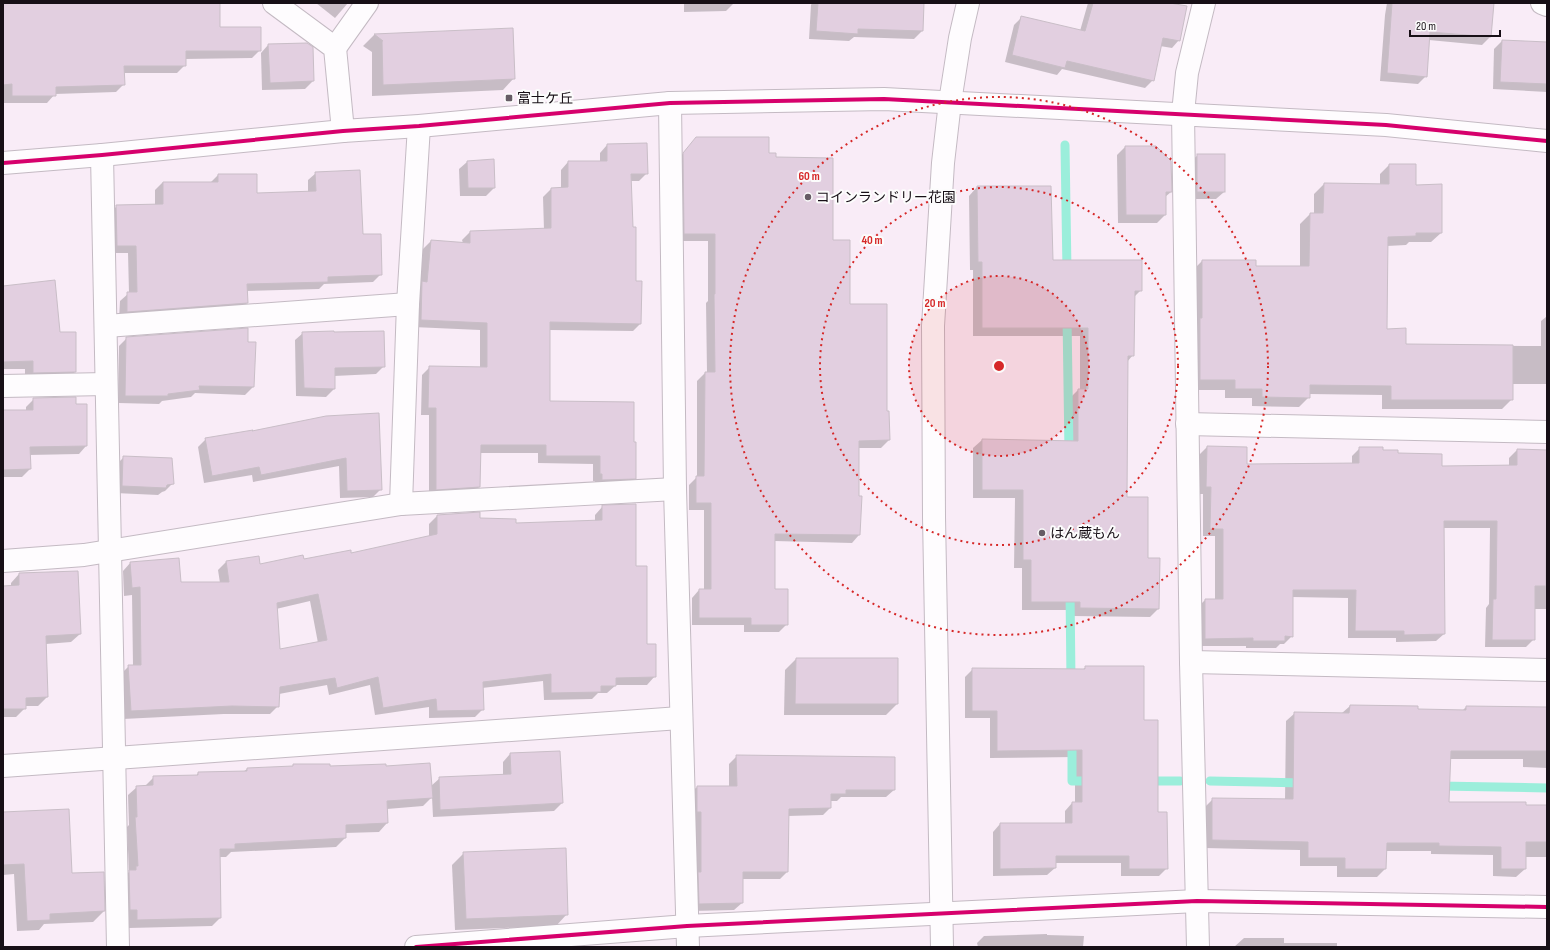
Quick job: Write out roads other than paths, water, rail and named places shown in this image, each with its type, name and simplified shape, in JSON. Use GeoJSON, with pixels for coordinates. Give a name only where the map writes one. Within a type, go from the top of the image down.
{"type":"FeatureCollection","features":[{"type":"Feature","properties":{"kind":"street"},"geometry":{"type":"LineString","coordinates":[[274,3],[335,48]]}},
{"type":"Feature","properties":{"kind":"street"},"geometry":{"type":"LineString","coordinates":[[343,131],[335,48],[367,3]]}},
{"type":"Feature","properties":{"kind":"street"},"geometry":{"type":"LineString","coordinates":[[942,947],[933,326],[943,163],[950,102],[960,38],[968,3]]}},
{"type":"Feature","properties":{"kind":"street"},"geometry":{"type":"LineString","coordinates":[[1198,947],[1191,662],[1183,113],[1187,73],[1204,3]]}},
{"type":"Feature","properties":{"kind":"street"},"geometry":{"type":"LineString","coordinates":[[1542,3],[1547,5]]}},
{"type":"Feature","properties":{"kind":"street"},"geometry":{"type":"LineString","coordinates":[[3,163],[670,102],[884,98],[1386,125],[1547,141]]}},
{"type":"Feature","properties":{"kind":"street"},"geometry":{"type":"LineString","coordinates":[[670,102],[675,488],[687,937]]}},
{"type":"Feature","properties":{"kind":"street"},"geometry":{"type":"LineString","coordinates":[[401,504],[408,304],[419,126]]}},
{"type":"Feature","properties":{"kind":"street"},"geometry":{"type":"LineString","coordinates":[[102,155],[118,947]]}},
{"type":"Feature","properties":{"kind":"street"},"geometry":{"type":"LineString","coordinates":[[106,326],[408,304]]}},
{"type":"Feature","properties":{"kind":"street"},"geometry":{"type":"LineString","coordinates":[[3,386],[106,384]]}},
{"type":"Feature","properties":{"kind":"street"},"geometry":{"type":"LineString","coordinates":[[1187,424],[1547,432]]}},
{"type":"Feature","properties":{"kind":"street"},"geometry":{"type":"LineString","coordinates":[[3,561],[84,555],[401,504],[675,488]]}},
{"type":"Feature","properties":{"kind":"street"},"geometry":{"type":"LineString","coordinates":[[1191,662],[1547,670]]}},
{"type":"Feature","properties":{"kind":"street"},"geometry":{"type":"LineString","coordinates":[[3,766],[680,718]]}},
{"type":"Feature","properties":{"kind":"street"},"geometry":{"type":"LineString","coordinates":[[416,947],[687,937],[941,913],[1197,901],[1547,907]]}},
{"type":"Feature","properties":{"kind":"waterway"},"geometry":{"type":"LineString","coordinates":[[1065,145],[1067,271]]}},
{"type":"Feature","properties":{"kind":"waterway"},"geometry":{"type":"LineString","coordinates":[[1067,316],[1069,453]]}},
{"type":"Feature","properties":{"kind":"waterway"},"geometry":{"type":"LineString","coordinates":[[1070,590],[1071,681]]}},
{"type":"Feature","properties":{"kind":"waterway"},"geometry":{"type":"LineString","coordinates":[[1072,738],[1072,781],[1093,781]]}},
{"type":"Feature","properties":{"kind":"waterway"},"geometry":{"type":"LineString","coordinates":[[1146,781],[1180,781]]}},
{"type":"Feature","properties":{"kind":"waterway"},"geometry":{"type":"LineString","coordinates":[[1210,781],[1304,783]]}},
{"type":"Feature","properties":{"kind":"waterway"},"geometry":{"type":"LineString","coordinates":[[1439,786],[1547,788]]}},
{"type":"Feature","properties":{"kind":"place","name":"富士ケ丘"},"geometry":{"type":"Point","coordinates":[509,98]}},
{"type":"Feature","properties":{"kind":"place","name":"コインランドリー花園"},"geometry":{"type":"Point","coordinates":[808,197]}},
{"type":"Feature","properties":{"kind":"place","name":"はん蔵もん"},"geometry":{"type":"Point","coordinates":[1042,533]}}]}
